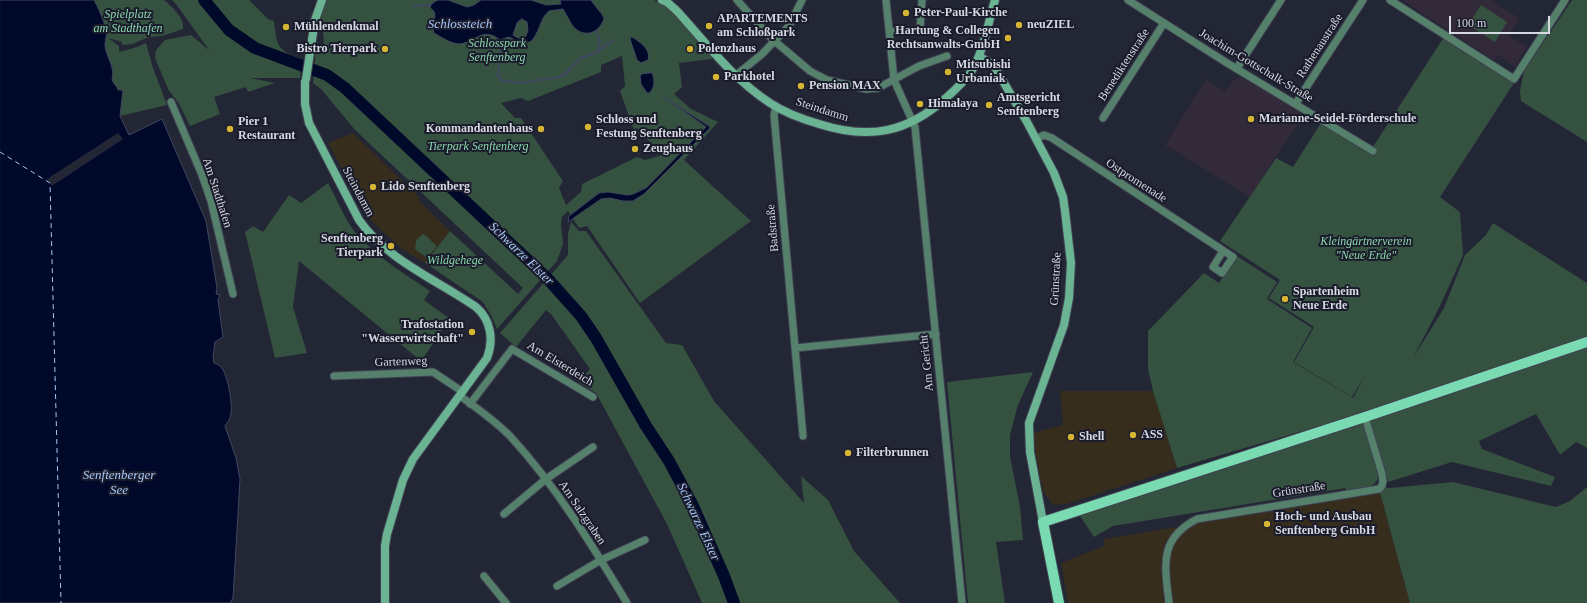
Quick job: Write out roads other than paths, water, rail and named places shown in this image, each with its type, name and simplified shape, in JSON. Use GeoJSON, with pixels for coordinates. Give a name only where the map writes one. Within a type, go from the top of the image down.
{"type":"FeatureCollection","features":[{"type":"Feature","properties":{"kind":"main road"},"geometry":{"type":"LineString","coordinates":[[1059,603],[1043,522],[1365,417],[1587,342]]}},
{"type":"Feature","properties":{"kind":"street","name":"Steindamm"},"geometry":{"type":"LineString","coordinates":[[322,0],[314,20],[306,81],[305,104],[309,123],[365,229],[396,256],[473,304],[485,317],[491,336],[490,352],[487,358],[413,459],[403,480],[387,534],[384,560],[385,603]]}},
{"type":"Feature","properties":{"kind":"street"},"geometry":{"type":"LineString","coordinates":[[737,0],[793,58],[810,71],[826,80],[846,86],[866,89],[878,88],[919,66],[947,56]]}},
{"type":"Feature","properties":{"kind":"street"},"geometry":{"type":"LineString","coordinates":[[735,76],[762,54],[789,26],[802,0]]}},
{"type":"Feature","properties":{"kind":"street","name":"Am Gericht"},"geometry":{"type":"LineString","coordinates":[[886,0],[894,80],[915,127],[962,603]]}},
{"type":"Feature","properties":{"kind":"street"},"geometry":{"type":"LineString","coordinates":[[889,31],[920,30],[922,0]]}},
{"type":"Feature","properties":{"kind":"street","name":"Steindamm"},"geometry":{"type":"LineString","coordinates":[[666,1],[677,11],[735,76],[776,106],[801,119],[847,132],[862,132],[888,130],[912,121],[937,106],[961,83],[971,72],[979,56],[995,0]]}},
{"type":"Feature","properties":{"kind":"street","name":"Joachim-Gottschalk-Straße"},"geometry":{"type":"LineString","coordinates":[[1128,0],[1374,151]]}},
{"type":"Feature","properties":{"kind":"street"},"geometry":{"type":"LineString","coordinates":[[1237,68],[1281,0]]}},
{"type":"Feature","properties":{"kind":"street","name":"Rathenaustraße"},"geometry":{"type":"LineString","coordinates":[[1296,103],[1363,0]]}},
{"type":"Feature","properties":{"kind":"street"},"geometry":{"type":"LineString","coordinates":[[1390,0],[1514,79],[1565,0]]}},
{"type":"Feature","properties":{"kind":"street","name":"Benediktenstraße"},"geometry":{"type":"LineString","coordinates":[[1103,118],[1164,23]]}},
{"type":"Feature","properties":{"kind":"street","name":"Grünstraße"},"geometry":{"type":"LineString","coordinates":[[979,56],[994,66],[1054,173],[1063,197],[1071,263],[1069,298],[1064,325],[1029,423],[1030,452],[1043,522]]}},
{"type":"Feature","properties":{"kind":"street","name":"Am Stadthafen"},"geometry":{"type":"LineString","coordinates":[[171,102],[199,168],[211,201],[233,294]]}},
{"type":"Feature","properties":{"kind":"street","name":"Badstraße"},"geometry":{"type":"LineString","coordinates":[[776,106],[774,115],[803,436]]}},
{"type":"Feature","properties":{"kind":"street","name":"Ostpromenade"},"geometry":{"type":"LineString","coordinates":[[1036,139],[1044,135],[1052,138],[1223,251]]}},
{"type":"Feature","properties":{"kind":"street"},"geometry":{"type":"LineString","coordinates":[[795,348],[936,334]]}},
{"type":"Feature","properties":{"kind":"street","name":"Am Elsterdeich"},"geometry":{"type":"LineString","coordinates":[[470,404],[512,349],[593,397]]}},
{"type":"Feature","properties":{"kind":"street","name":"Gartenweg"},"geometry":{"type":"LineString","coordinates":[[334,376],[433,372],[462,394]]}},
{"type":"Feature","properties":{"kind":"street","name":"Am Salzgraben"},"geometry":{"type":"LineString","coordinates":[[462,394],[470,404],[509,436],[546,479],[601,560],[627,603]]}},
{"type":"Feature","properties":{"kind":"street","name":"Grünstraße"},"geometry":{"type":"LineString","coordinates":[[1169,603],[1165,566],[1166,553],[1173,539],[1186,525],[1198,519],[1379,489],[1382,486],[1383,481],[1382,474],[1365,417]]}},
{"type":"Feature","properties":{"kind":"street","name":"Am Salzgraben"},"geometry":{"type":"LineString","coordinates":[[504,514],[546,479],[593,447]]}},
{"type":"Feature","properties":{"kind":"street","name":"Am Salzgraben"},"geometry":{"type":"LineString","coordinates":[[557,586],[601,560],[645,540]]}},
{"type":"Feature","properties":{"kind":"street"},"geometry":{"type":"LineString","coordinates":[[484,576],[506,603]]}},
{"type":"Feature","properties":{"kind":"water","name":"Senftenberger See"},"geometry":{"type":"Polygon","coordinates":[[[0,0],[94,0],[107,31],[105,47],[113,71],[112,79],[118,90],[123,90],[120,116],[129,135],[162,119],[206,221],[217,288],[216,294],[220,295],[218,300],[223,337],[215,342],[213,357],[214,363],[222,368],[228,385],[231,400],[231,413],[230,419],[225,426],[236,458],[240,479],[233,598],[230,603],[0,603],[0,0]]]}},
{"type":"Feature","properties":{"kind":"water","name":"Schlossteich"},"geometry":{"type":"Polygon","coordinates":[[[438,0],[448,0],[467,7],[474,5],[481,0],[531,0],[546,5],[561,4],[560,0],[591,0],[604,18],[600,26],[594,32],[586,33],[575,28],[563,9],[549,11],[543,18],[536,35],[530,42],[522,43],[509,37],[500,40],[488,34],[479,36],[466,43],[457,44],[434,33],[435,16],[433,10],[430,8],[432,4],[438,0]],[[522,19],[517,23],[513,35],[522,39],[526,36],[528,30],[527,22],[522,19]]]}},
{"type":"Feature","properties":{"kind":"water"},"geometry":{"type":"Polygon","coordinates":[[[632,37],[646,49],[649,56],[648,60],[641,63],[637,60],[630,39],[632,37]]]}},
{"type":"Feature","properties":{"kind":"water"},"geometry":{"type":"Polygon","coordinates":[[[652,73],[654,78],[653,86],[651,91],[647,93],[641,84],[640,76],[642,74],[652,73]]]}},
{"type":"Feature","properties":{"kind":"water"},"geometry":{"type":"Polygon","coordinates":[[[662,96],[710,128],[644,194],[633,201],[623,201],[610,198],[601,199],[568,222],[569,216],[599,193],[608,192],[627,195],[646,188],[706,127],[662,96]]]}},
{"type":"Feature","properties":{"kind":"waterway","name":"Schwarze Elster"},"geometry":{"type":"LineString","coordinates":[[204,0],[229,30],[255,48],[327,75],[345,88],[547,278],[581,316],[596,338],[646,426],[669,461],[692,504],[724,576],[734,603]]}},
{"type":"Feature","properties":{"kind":"waterway"},"geometry":{"type":"LineString","coordinates":[[414,6],[430,5]]}},
{"type":"Feature","properties":{"kind":"waterway"},"geometry":{"type":"LineString","coordinates":[[597,31],[600,43],[599,50]]}},
{"type":"Feature","properties":{"kind":"waterway"},"geometry":{"type":"LineString","coordinates":[[500,40],[501,46],[498,75],[501,80],[520,83],[559,77],[565,74],[581,58],[599,51],[613,40]]}},
{"type":"Feature","properties":{"kind":"place","name":"Peter-Paul-Kirche"},"geometry":{"type":"Point","coordinates":[906,13]}},
{"type":"Feature","properties":{"kind":"place","name":"neuZIEL"},"geometry":{"type":"Point","coordinates":[1019,25]}},
{"type":"Feature","properties":{"kind":"place","name":"APARTEMENTS am Schloßpark"},"geometry":{"type":"Point","coordinates":[709,26]}},
{"type":"Feature","properties":{"kind":"place","name":"Mühlendenkmal"},"geometry":{"type":"Point","coordinates":[286,27]}},
{"type":"Feature","properties":{"kind":"place","name":"Hartung & Collegen Rechtsanwalts-GmbH"},"geometry":{"type":"Point","coordinates":[1008,38]}},
{"type":"Feature","properties":{"kind":"place","name":"Bistro Tierpark"},"geometry":{"type":"Point","coordinates":[385,49]}},
{"type":"Feature","properties":{"kind":"place","name":"Polenzhaus"},"geometry":{"type":"Point","coordinates":[690,49]}},
{"type":"Feature","properties":{"kind":"place","name":"Mitsubishi Urbaniak"},"geometry":{"type":"Point","coordinates":[948,72]}},
{"type":"Feature","properties":{"kind":"place","name":"Parkhotel"},"geometry":{"type":"Point","coordinates":[716,77]}},
{"type":"Feature","properties":{"kind":"place","name":"Pension MAX"},"geometry":{"type":"Point","coordinates":[801,86]}},
{"type":"Feature","properties":{"kind":"place","name":"Himalaya"},"geometry":{"type":"Point","coordinates":[920,104]}},
{"type":"Feature","properties":{"kind":"place","name":"Amtsgericht Senftenberg"},"geometry":{"type":"Point","coordinates":[989,105]}},
{"type":"Feature","properties":{"kind":"place","name":"Marianne-Seidel-Förderschule"},"geometry":{"type":"Point","coordinates":[1251,119]}},
{"type":"Feature","properties":{"kind":"place","name":"Schloss und Festung Senftenberg"},"geometry":{"type":"Point","coordinates":[588,127]}},
{"type":"Feature","properties":{"kind":"place","name":"Pier 1 Restaurant"},"geometry":{"type":"Point","coordinates":[230,129]}},
{"type":"Feature","properties":{"kind":"place","name":"Kommandantenhaus"},"geometry":{"type":"Point","coordinates":[541,129]}},
{"type":"Feature","properties":{"kind":"place","name":"Zeughaus"},"geometry":{"type":"Point","coordinates":[635,149]}},
{"type":"Feature","properties":{"kind":"place","name":"Lido Senftenberg"},"geometry":{"type":"Point","coordinates":[373,187]}},
{"type":"Feature","properties":{"kind":"place","name":"Senftenberg Tierpark"},"geometry":{"type":"Point","coordinates":[391,246]}},
{"type":"Feature","properties":{"kind":"place","name":"Spartenheim Neue Erde"},"geometry":{"type":"Point","coordinates":[1285,299]}},
{"type":"Feature","properties":{"kind":"place","name":"Trafostation \"Wasserwirtschaft\""},"geometry":{"type":"Point","coordinates":[472,332]}},
{"type":"Feature","properties":{"kind":"place","name":"ASS"},"geometry":{"type":"Point","coordinates":[1133,435]}},
{"type":"Feature","properties":{"kind":"place","name":"Shell"},"geometry":{"type":"Point","coordinates":[1071,437]}},
{"type":"Feature","properties":{"kind":"place","name":"Filterbrunnen"},"geometry":{"type":"Point","coordinates":[848,453]}},
{"type":"Feature","properties":{"kind":"place","name":"Hoch- und Ausbau Senftenberg GmbH"},"geometry":{"type":"Point","coordinates":[1267,524]}},
{"type":"Feature","properties":{"kind":"park label","name":"Spielplatz am Stadthafen"},"geometry":{"type":"Point","coordinates":[128,22]}},
{"type":"Feature","properties":{"kind":"park label","name":"Schlosspark Senftenberg"},"geometry":{"type":"Point","coordinates":[497,51]}},
{"type":"Feature","properties":{"kind":"park label","name":"Tierpark Senftenberg"},"geometry":{"type":"Point","coordinates":[478,147]}},
{"type":"Feature","properties":{"kind":"park label","name":"Kleingärtnerverein \"Neue Erde\""},"geometry":{"type":"Point","coordinates":[1366,249]}},
{"type":"Feature","properties":{"kind":"park label","name":"Wildgehege"},"geometry":{"type":"Point","coordinates":[455,261]}}]}
